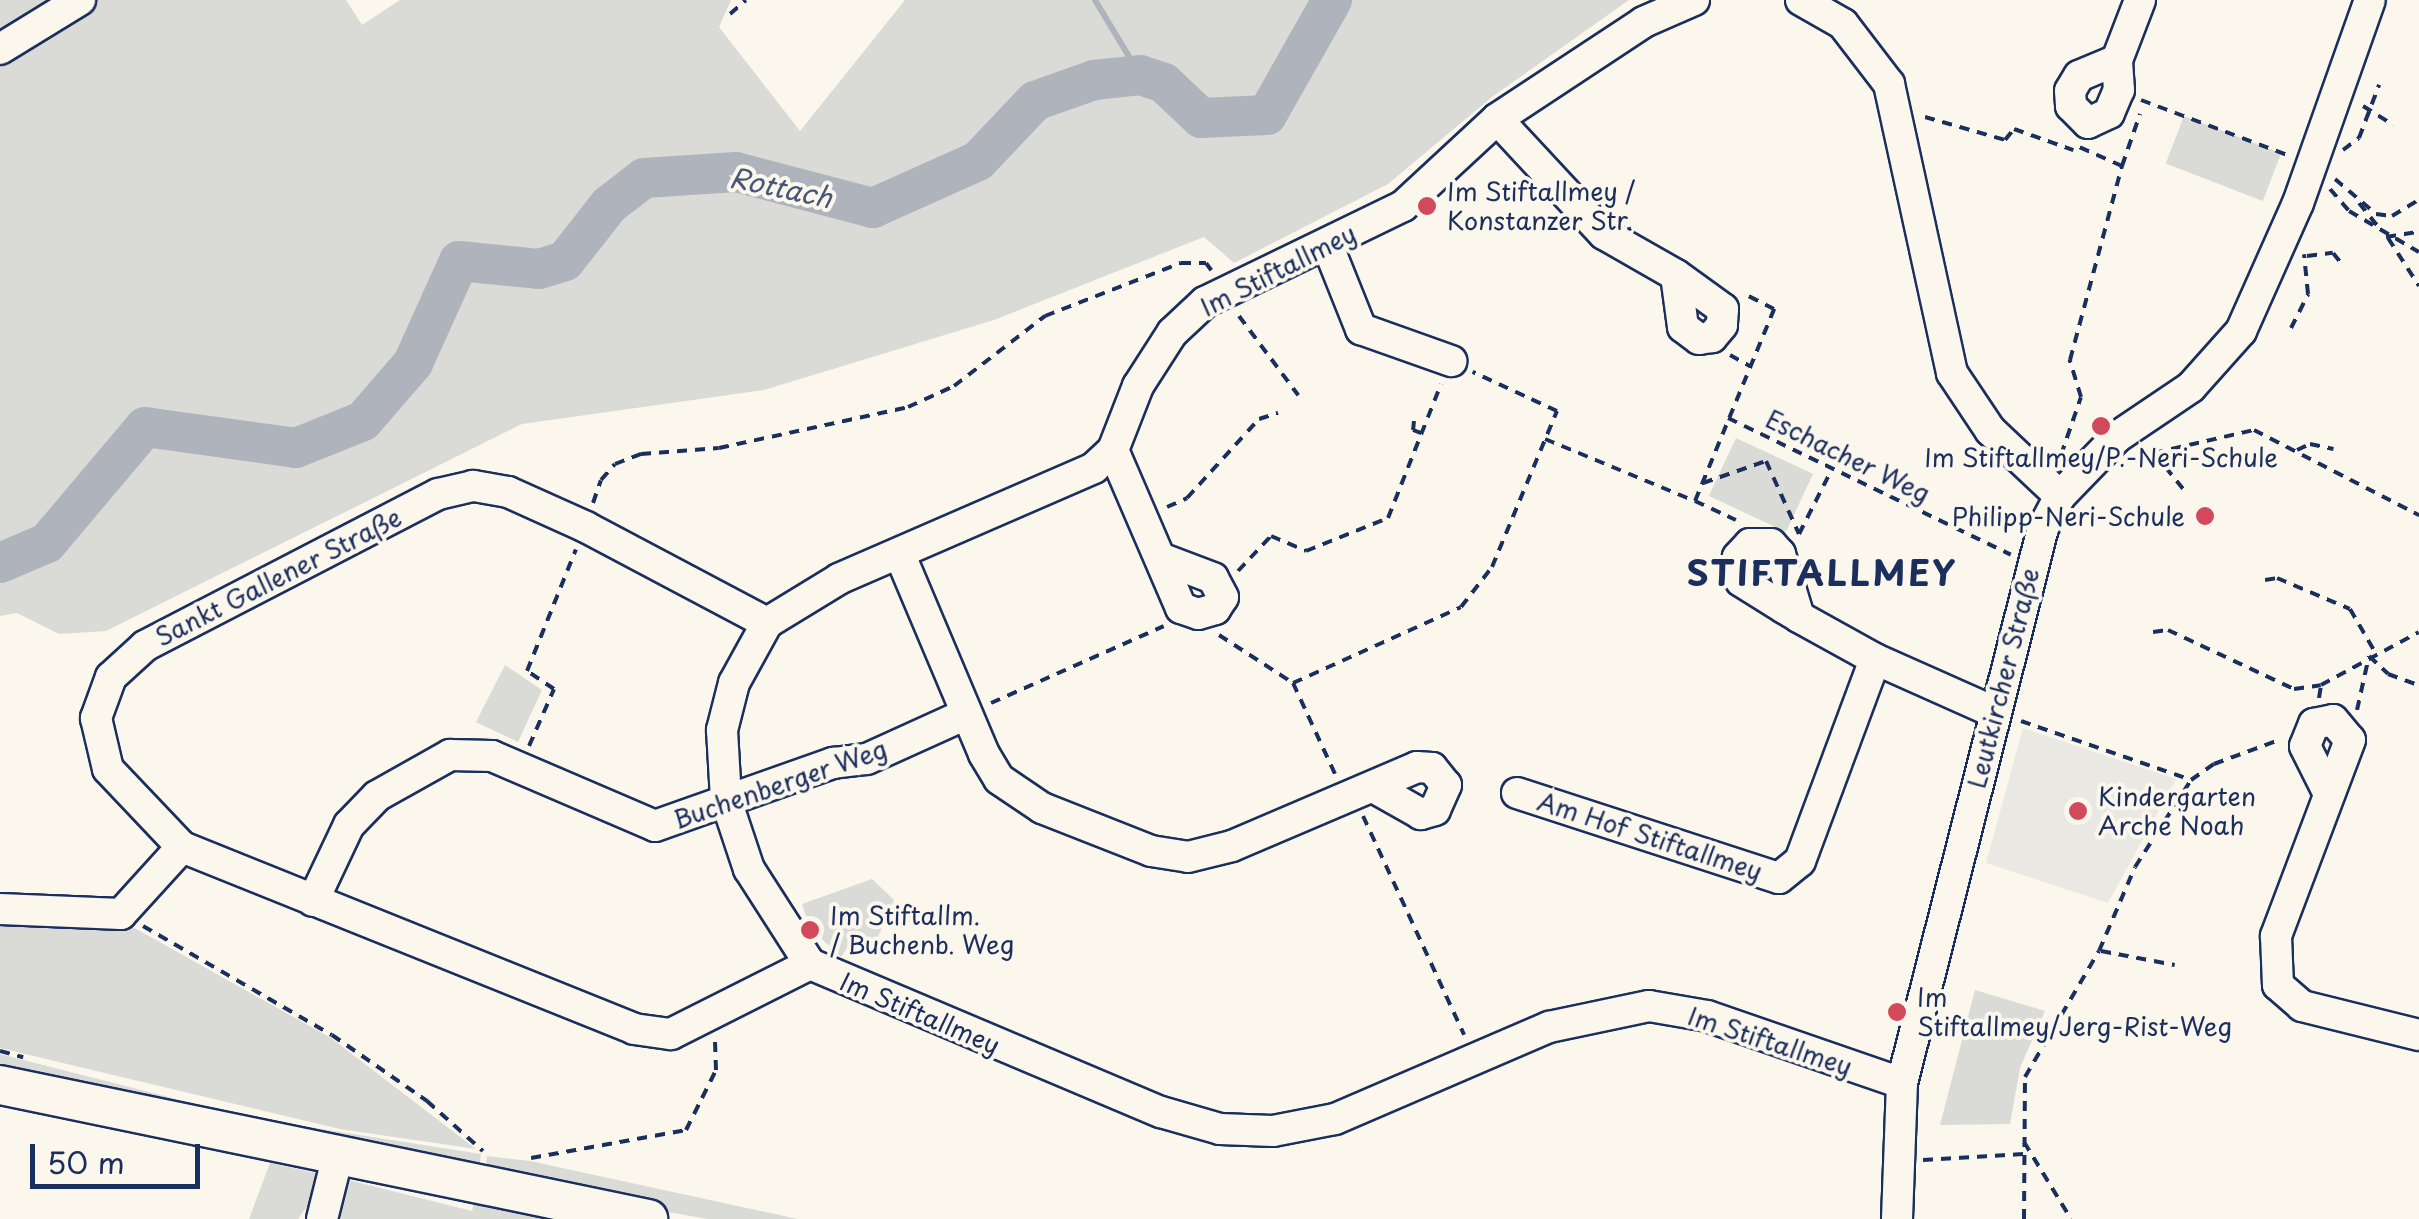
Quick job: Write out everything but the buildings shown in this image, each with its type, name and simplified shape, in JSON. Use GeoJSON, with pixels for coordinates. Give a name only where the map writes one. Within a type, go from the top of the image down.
{"type":"FeatureCollection","features":[{"type":"Feature","properties":{"kind":"main road"},"geometry":{"type":"LineString","coordinates":[[0,1085],[337,1160],[648,1219]]}},
{"type":"Feature","properties":{"kind":"street"},"geometry":{"type":"LineString","coordinates":[[0,49],[80,0]]}},
{"type":"Feature","properties":{"kind":"street","name":"Im Stiftallmey"},"geometry":{"type":"LineString","coordinates":[[1694,0],[1644,22],[1497,119],[1403,206],[1225,292],[1172,333],[1138,386],[1113,450],[1072,480],[795,600],[768,623],[734,683],[722,730],[726,800],[749,869],[810,964],[1124,1098],[1220,1129],[1273,1131],[1335,1118],[1550,1027],[1649,1006],[1706,1016],[1902,1083]]}},
{"type":"Feature","properties":{"kind":"street"},"geometry":{"type":"LineString","coordinates":[[1801,0],[1843,24],[1870,53],[1900,116],[1952,373],[1990,430],[2056,492]]}},
{"type":"Feature","properties":{"kind":"street"},"geometry":{"type":"LineString","coordinates":[[2082,137],[2070,91],[2079,76],[2117,60],[2140,0]]}},
{"type":"Feature","properties":{"kind":"street","name":"Leutkircher Straße"},"geometry":{"type":"LineString","coordinates":[[1897,1219],[1896,1161],[1902,1083],[2032,564],[2056,492],[2144,419],[2191,387],[2226,352],[2249,318],[2288,229],[2370,0]]}},
{"type":"Feature","properties":{"kind":"street"},"geometry":{"type":"LineString","coordinates":[[1497,119],[1604,234],[1676,275]]}},
{"type":"Feature","properties":{"kind":"street"},"geometry":{"type":"LineString","coordinates":[[1327,244],[1361,329],[1451,361]]}},
{"type":"Feature","properties":{"kind":"street"},"geometry":{"type":"LineString","coordinates":[[1113,450],[1163,559],[1201,606],[1213,578],[1163,559]]}},
{"type":"Feature","properties":{"kind":"street","name":"Sankt Gallener Straße"},"geometry":{"type":"LineString","coordinates":[[768,623],[586,527],[508,492],[474,486],[438,494],[145,646],[111,677],[96,718],[108,769],[182,847],[634,1029],[671,1034],[714,1016],[810,964]]}},
{"type":"Feature","properties":{"kind":"street"},"geometry":{"type":"LineString","coordinates":[[1799,617],[1784,566],[1762,542],[1750,544],[1736,567],[1741,581],[1799,617],[1875,659],[1994,712]]}},
{"type":"Feature","properties":{"kind":"street"},"geometry":{"type":"LineString","coordinates":[[900,555],[966,714],[1000,780],[1042,808],[1151,851],[1188,857],[1217,850],[1358,793]]}},
{"type":"Feature","properties":{"kind":"street","name":"Am Hof Stiftallmey"},"geometry":{"type":"LineString","coordinates":[[1517,793],[1779,878],[1800,861],[1875,659]]}},
{"type":"Feature","properties":{"kind":"street","name":"Buchenberger Weg"},"geometry":{"type":"LineString","coordinates":[[314,900],[349,825],[376,796],[450,755],[492,756],[654,826],[833,763],[867,759],[966,714]]}},
{"type":"Feature","properties":{"kind":"street"},"geometry":{"type":"LineString","coordinates":[[2328,790],[2305,746],[2314,724],[2342,724],[2350,740],[2276,936],[2278,985],[2302,1006],[2419,1035]]}},
{"type":"Feature","properties":{"kind":"street"},"geometry":{"type":"LineString","coordinates":[[0,909],[121,914],[182,847]]}},
{"type":"Feature","properties":{"kind":"street"},"geometry":{"type":"LineString","coordinates":[[322,1219],[337,1160]]}},
{"type":"Feature","properties":{"kind":"path"},"geometry":{"type":"LineString","coordinates":[[730,14],[746,0]]}},
{"type":"Feature","properties":{"kind":"path"},"geometry":{"type":"LineString","coordinates":[[2056,492],[2081,397],[2070,360],[2122,166],[2144,101]]}},
{"type":"Feature","properties":{"kind":"path"},"geometry":{"type":"LineString","coordinates":[[2154,104],[2310,170],[2356,200],[2392,216],[2419,200]]}},
{"type":"Feature","properties":{"kind":"path"},"geometry":{"type":"LineString","coordinates":[[2363,106],[2394,125]]}},
{"type":"Feature","properties":{"kind":"path"},"geometry":{"type":"LineString","coordinates":[[1900,116],[1937,117],[2005,140],[2014,129],[2082,137],[2122,166]]}},
{"type":"Feature","properties":{"kind":"path"},"geometry":{"type":"LineString","coordinates":[[2310,170],[2386,236],[2419,252]]}},
{"type":"Feature","properties":{"kind":"path"},"geometry":{"type":"LineString","coordinates":[[2356,200],[2419,286]]}},
{"type":"Feature","properties":{"kind":"path"},"geometry":{"type":"LineString","coordinates":[[2288,229],[2305,256],[2308,294],[2291,328]]}},
{"type":"Feature","properties":{"kind":"path"},"geometry":{"type":"LineString","coordinates":[[2386,236],[2419,232]]}},
{"type":"Feature","properties":{"kind":"path"},"geometry":{"type":"LineString","coordinates":[[2305,256],[2333,253],[2342,264]]}},
{"type":"Feature","properties":{"kind":"path"},"geometry":{"type":"LineString","coordinates":[[519,768],[554,690],[526,671],[586,527],[601,480],[616,464],[641,454],[719,448],[908,408],[954,386],[1045,316],[1180,262],[1206,263],[1225,292]]}},
{"type":"Feature","properties":{"kind":"path"},"geometry":{"type":"LineString","coordinates":[[1728,418],[1774,309]]}},
{"type":"Feature","properties":{"kind":"path"},"geometry":{"type":"LineString","coordinates":[[1242,321],[1298,395]]}},
{"type":"Feature","properties":{"kind":"path"},"geometry":{"type":"LineString","coordinates":[[966,714],[1201,606],[1262,540],[1278,538],[1306,552],[1388,518],[1451,361],[1557,411],[1492,567],[1462,608],[1293,683]]}},
{"type":"Feature","properties":{"kind":"path"},"geometry":{"type":"LineString","coordinates":[[1187,498],[1260,419],[1278,413]]}},
{"type":"Feature","properties":{"kind":"path","name":"Eschacher Weg"},"geometry":{"type":"LineString","coordinates":[[1695,501],[1728,418],[1834,465],[2032,564]]}},
{"type":"Feature","properties":{"kind":"path"},"geometry":{"type":"LineString","coordinates":[[2144,419],[2154,453],[2184,490]]}},
{"type":"Feature","properties":{"kind":"path"},"geometry":{"type":"LineString","coordinates":[[1414,421],[1413,430],[1421,433]]}},
{"type":"Feature","properties":{"kind":"path"},"geometry":{"type":"LineString","coordinates":[[2154,453],[2254,430],[2419,515]]}},
{"type":"Feature","properties":{"kind":"path"},"geometry":{"type":"LineString","coordinates":[[1546,438],[1744,523]]}},
{"type":"Feature","properties":{"kind":"path"},"geometry":{"type":"LineString","coordinates":[[2296,450],[2310,444],[2333,450]]}},
{"type":"Feature","properties":{"kind":"path"},"geometry":{"type":"LineString","coordinates":[[1703,483],[1766,461],[1799,534]]}},
{"type":"Feature","properties":{"kind":"path"},"geometry":{"type":"LineString","coordinates":[[1784,566],[1834,465]]}},
{"type":"Feature","properties":{"kind":"path"},"geometry":{"type":"LineString","coordinates":[[2264,580],[2278,578],[2350,609],[2375,652]]}},
{"type":"Feature","properties":{"kind":"path"},"geometry":{"type":"LineString","coordinates":[[1201,606],[1293,683],[1358,793],[1475,1059]]}},
{"type":"Feature","properties":{"kind":"path"},"geometry":{"type":"LineString","coordinates":[[2153,632],[2168,630],[2294,688],[2321,685],[2375,652],[2419,632]]}},
{"type":"Feature","properties":{"kind":"path"},"geometry":{"type":"LineString","coordinates":[[2369,656],[2388,674],[2419,685]]}},
{"type":"Feature","properties":{"kind":"path"},"geometry":{"type":"LineString","coordinates":[[2350,740],[2369,656]]}},
{"type":"Feature","properties":{"kind":"path"},"geometry":{"type":"LineString","coordinates":[[2024,1219],[2025,1077],[2100,950],[2154,833],[2192,780],[2214,764],[2314,724],[2321,685]]}},
{"type":"Feature","properties":{"kind":"path"},"geometry":{"type":"LineString","coordinates":[[1994,712],[2192,780]]}},
{"type":"Feature","properties":{"kind":"path"},"geometry":{"type":"LineString","coordinates":[[121,914],[332,1036],[427,1101],[483,1152]]}},
{"type":"Feature","properties":{"kind":"path"},"geometry":{"type":"LineString","coordinates":[[2100,950],[2175,965]]}},
{"type":"Feature","properties":{"kind":"path"},"geometry":{"type":"LineString","coordinates":[[531,1158],[686,1130],[716,1070],[714,1016]]}},
{"type":"Feature","properties":{"kind":"path"},"geometry":{"type":"LineString","coordinates":[[2022,1138],[2071,1219]]}},
{"type":"Feature","properties":{"kind":"path"},"geometry":{"type":"LineString","coordinates":[[1896,1161],[2024,1154]]}},
{"type":"Feature","properties":{"kind":"shaded area"},"geometry":{"type":"Polygon","coordinates":[[[0,0],[69,0],[0,41],[0,0]]]}},
{"type":"Feature","properties":{"kind":"shaded area"},"geometry":{"type":"Polygon","coordinates":[[[90,0],[346,0],[362,25],[400,0],[731,0],[719,27],[800,131],[905,0],[1629,0],[1492,97],[1388,184],[1234,263],[1204,237],[994,320],[764,390],[522,424],[106,631],[59,634],[17,613],[0,616],[0,56],[90,0]]]}},
{"type":"Feature","properties":{"kind":"shaded area"},"geometry":{"type":"Polygon","coordinates":[[[2184,116],[2281,153],[2263,201],[2166,164],[2184,116]]]}},
{"type":"Feature","properties":{"kind":"shaded area"},"geometry":{"type":"Polygon","coordinates":[[[1736,438],[1813,474],[1786,532],[1709,496],[1736,438]]]}},
{"type":"Feature","properties":{"kind":"shaded area"},"geometry":{"type":"Polygon","coordinates":[[[505,665],[542,690],[518,742],[476,722],[505,665]]]}},
{"type":"Feature","properties":{"kind":"shaded area","name":"Kindergarten Arche Noah"},"geometry":{"type":"Polygon","coordinates":[[[2023,728],[2176,779],[2108,903],[1986,863],[2023,728]]]}},
{"type":"Feature","properties":{"kind":"shaded area"},"geometry":{"type":"Polygon","coordinates":[[[872,879],[894,900],[871,953],[850,944],[841,957],[810,928],[802,904],[872,879]]]}},
{"type":"Feature","properties":{"kind":"shaded area"},"geometry":{"type":"Polygon","coordinates":[[[0,914],[122,921],[331,1038],[476,1149],[340,1129],[0,1048],[0,914]]]}},
{"type":"Feature","properties":{"kind":"shaded area"},"geometry":{"type":"Polygon","coordinates":[[[1975,990],[2045,1011],[2020,1068],[2010,1124],[1940,1125],[1975,990]]]}},
{"type":"Feature","properties":{"kind":"shaded area"},"geometry":{"type":"Polygon","coordinates":[[[0,1054],[251,1118],[481,1154],[478,1179],[0,1074],[0,1054]]]}},
{"type":"Feature","properties":{"kind":"shaded area"},"geometry":{"type":"Polygon","coordinates":[[[487,1156],[530,1161],[798,1219],[708,1219],[484,1180],[487,1156]]]}},
{"type":"Feature","properties":{"kind":"shaded area"},"geometry":{"type":"Polygon","coordinates":[[[270,1163],[329,1176],[298,1219],[249,1219],[270,1163]]]}},
{"type":"Feature","properties":{"kind":"shaded area"},"geometry":{"type":"Polygon","coordinates":[[[336,1177],[472,1211],[475,1199],[587,1219],[341,1219],[331,1197],[336,1177]]]}},
{"type":"Feature","properties":{"kind":"waterway"},"geometry":{"type":"LineString","coordinates":[[1095,0],[1140,75]]}},
{"type":"Feature","properties":{"kind":"waterway","name":"Rottach"},"geometry":{"type":"LineString","coordinates":[[0,563],[47,543],[145,427],[296,448],[363,421],[413,363],[459,261],[539,269],[565,261],[609,205],[644,178],[736,172],[873,208],[978,161],[1035,101],[1094,80],[1140,75],[1164,83],[1201,118],[1267,115],[1332,0]]}},
{"type":"Feature","properties":{"kind":"place","name":"Im Stiftallmey / Konstanzer Str."},"geometry":{"type":"Point","coordinates":[1427,206]}},
{"type":"Feature","properties":{"kind":"place","name":"Im Stiftallmey/P.-Neri-Schule"},"geometry":{"type":"Point","coordinates":[2101,426]}},
{"type":"Feature","properties":{"kind":"place","name":"Philipp-Neri-Schule"},"geometry":{"type":"Point","coordinates":[2205,516]}},
{"type":"Feature","properties":{"kind":"place","name":"Kindergarten Arche Noah"},"geometry":{"type":"Point","coordinates":[2078,811]}},
{"type":"Feature","properties":{"kind":"place","name":"Im Stiftallm. / Buchenb. Weg"},"geometry":{"type":"Point","coordinates":[810,930]}},
{"type":"Feature","properties":{"kind":"place","name":"Im Stiftallmey/Jerg-Rist-Weg"},"geometry":{"type":"Point","coordinates":[1897,1012]}},
{"type":"Feature","properties":{"kind":"district","name":"STIFTALLMEY"},"geometry":{"type":"Point","coordinates":[1822,572]}}]}
